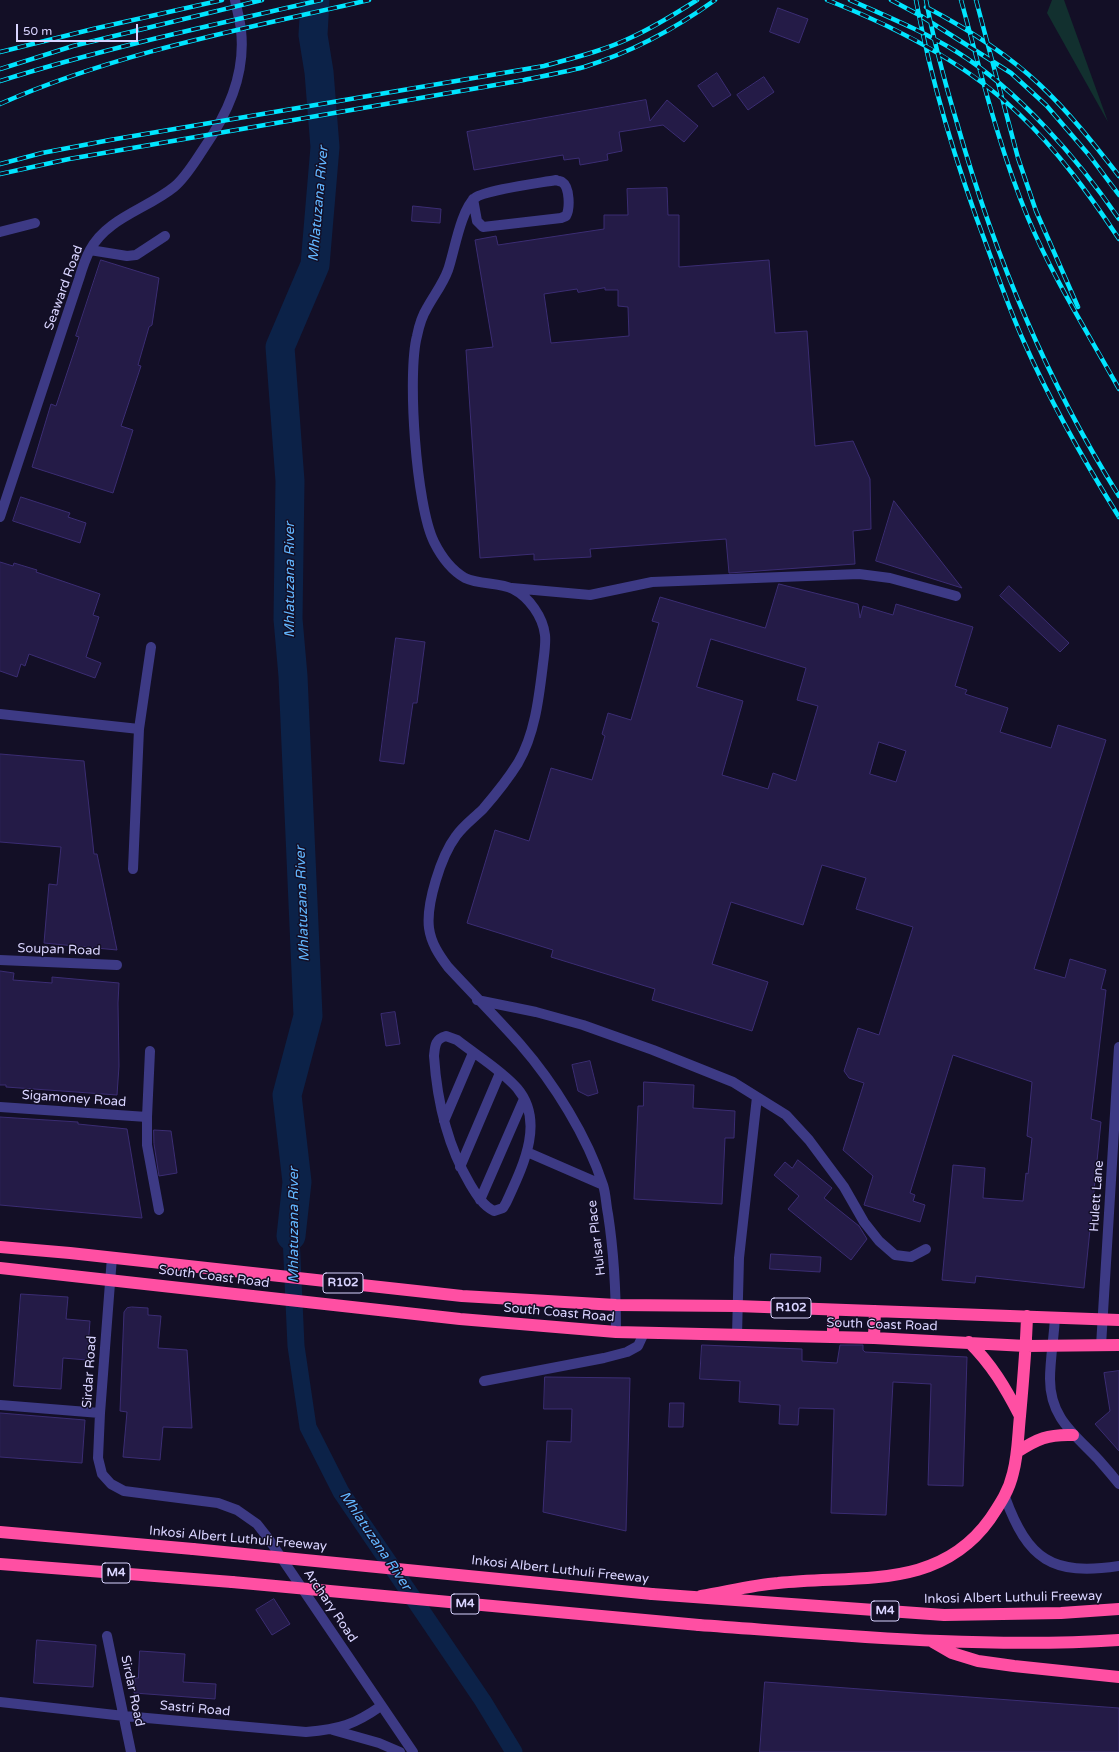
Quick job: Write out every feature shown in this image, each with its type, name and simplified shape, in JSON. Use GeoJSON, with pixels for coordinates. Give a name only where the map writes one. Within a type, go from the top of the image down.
{"type":"FeatureCollection","features":[{"type":"Feature","properties":{"kind":"highway","name":"South Coast Road"},"geometry":{"type":"LineString","coordinates":[[0,1247],[112,1257],[462,1296],[616,1305],[737,1306],[1119,1320]]}},
{"type":"Feature","properties":{"kind":"highway","name":"South Coast Road"},"geometry":{"type":"LineString","coordinates":[[0,1268],[460,1318],[616,1332],[874,1338],[1053,1347],[1119,1345]]}},
{"type":"Feature","properties":{"kind":"highway"},"geometry":{"type":"LineString","coordinates":[[833,1310],[833,1337]]}},
{"type":"Feature","properties":{"kind":"highway"},"geometry":{"type":"LineString","coordinates":[[874,1338],[875,1311]]}},
{"type":"Feature","properties":{"kind":"highway"},"geometry":{"type":"LineString","coordinates":[[701,1596],[779,1582],[860,1580],[895,1576],[926,1567],[956,1553],[980,1533],[1005,1497],[1013,1474],[1017,1452],[1026,1346],[1027,1316]]}},
{"type":"Feature","properties":{"kind":"highway"},"geometry":{"type":"LineString","coordinates":[[969,1342],[996,1372],[1020,1416]]}},
{"type":"Feature","properties":{"kind":"highway"},"geometry":{"type":"LineString","coordinates":[[1017,1452],[1034,1441],[1046,1436],[1058,1434],[1073,1435]]}},
{"type":"Feature","properties":{"kind":"highway","name":"Inkosi Albert Luthuli Freeway"},"geometry":{"type":"LineString","coordinates":[[0,1532],[193,1549],[652,1594],[701,1596],[944,1615],[1061,1613],[1119,1609]]}},
{"type":"Feature","properties":{"kind":"highway","name":"M4"},"geometry":{"type":"LineString","coordinates":[[0,1564],[232,1582],[699,1625],[931,1641],[1051,1643],[1119,1640]]}},
{"type":"Feature","properties":{"kind":"highway"},"geometry":{"type":"LineString","coordinates":[[931,1641],[952,1653],[978,1661],[1119,1677]]}},
{"type":"Feature","properties":{"kind":"street","name":"Seaward Road"},"geometry":{"type":"LineString","coordinates":[[0,517],[90,250],[100,236],[114,224],[175,186],[193,165],[210,139],[232,99],[239,78],[241,30],[235,0]]}},
{"type":"Feature","properties":{"kind":"street"},"geometry":{"type":"LineString","coordinates":[[474,199],[477,221],[483,227],[561,218],[566,216],[568,210],[565,186],[561,181],[556,180],[489,193],[474,199],[462,220],[443,281],[426,310],[416,339],[413,383],[415,434],[420,482],[426,516],[433,540],[446,564],[466,578],[512,588],[590,594],[652,582],[859,574],[890,578],[956,596]]}},
{"type":"Feature","properties":{"kind":"street"},"geometry":{"type":"LineString","coordinates":[[0,232],[35,223]]}},
{"type":"Feature","properties":{"kind":"street"},"geometry":{"type":"LineString","coordinates":[[90,250],[127,256],[136,255],[165,236]]}},
{"type":"Feature","properties":{"kind":"street","name":"Hulsar Place"},"geometry":{"type":"LineString","coordinates":[[512,588],[529,601],[541,620],[545,635],[542,665],[531,733],[520,760],[506,782],[456,836],[445,855],[437,876],[429,917],[429,929],[433,943],[439,955],[478,1000],[520,1044],[542,1071],[586,1146],[603,1186],[612,1237],[616,1332]]}},
{"type":"Feature","properties":{"kind":"street"},"geometry":{"type":"LineString","coordinates":[[133,869],[139,729],[151,647]]}},
{"type":"Feature","properties":{"kind":"street"},"geometry":{"type":"LineString","coordinates":[[0,714],[139,729]]}},
{"type":"Feature","properties":{"kind":"street","name":"Soupan Road"},"geometry":{"type":"LineString","coordinates":[[0,960],[118,965]]}},
{"type":"Feature","properties":{"kind":"street"},"geometry":{"type":"LineString","coordinates":[[478,1000],[536,1012],[583,1026],[653,1050],[734,1082],[786,1115],[809,1140],[844,1187],[864,1222],[879,1241],[894,1255],[911,1257],[926,1249]]}},
{"type":"Feature","properties":{"kind":"street"},"geometry":{"type":"LineString","coordinates":[[449,1036],[457,1040],[473,1053],[516,1087],[524,1099],[530,1114],[531,1129],[527,1152],[517,1180],[503,1208],[494,1211],[489,1209],[480,1200],[460,1167],[453,1151],[444,1121],[435,1072],[435,1045],[438,1039],[449,1036]]}},
{"type":"Feature","properties":{"kind":"street","name":"Hulett Lane"},"geometry":{"type":"LineString","coordinates":[[1101,1346],[1119,1047]]}},
{"type":"Feature","properties":{"kind":"street"},"geometry":{"type":"LineString","coordinates":[[150,1051],[147,1145],[159,1210]]}},
{"type":"Feature","properties":{"kind":"street"},"geometry":{"type":"LineString","coordinates":[[444,1121],[473,1053]]}},
{"type":"Feature","properties":{"kind":"street"},"geometry":{"type":"LineString","coordinates":[[460,1167],[500,1073]]}},
{"type":"Feature","properties":{"kind":"street"},"geometry":{"type":"LineString","coordinates":[[736,1335],[739,1258],[758,1097]]}},
{"type":"Feature","properties":{"kind":"street"},"geometry":{"type":"LineString","coordinates":[[480,1200],[524,1099]]}},
{"type":"Feature","properties":{"kind":"street","name":"Sigamoney Road"},"geometry":{"type":"LineString","coordinates":[[0,1107],[147,1117]]}},
{"type":"Feature","properties":{"kind":"street"},"geometry":{"type":"LineString","coordinates":[[527,1152],[603,1186]]}},
{"type":"Feature","properties":{"kind":"street","name":"Sirdar Road"},"geometry":{"type":"LineString","coordinates":[[111,1484],[102,1474],[98,1458],[112,1257]]}},
{"type":"Feature","properties":{"kind":"street"},"geometry":{"type":"LineString","coordinates":[[1055,1318],[1050,1378],[1052,1396],[1056,1411],[1073,1435],[1097,1458],[1119,1484]]}},
{"type":"Feature","properties":{"kind":"street"},"geometry":{"type":"LineString","coordinates":[[484,1381],[541,1371],[627,1352],[638,1346],[644,1333]]}},
{"type":"Feature","properties":{"kind":"street"},"geometry":{"type":"LineString","coordinates":[[0,1405],[100,1413]]}},
{"type":"Feature","properties":{"kind":"street","name":"Archary Road"},"geometry":{"type":"LineString","coordinates":[[111,1484],[124,1491],[144,1495],[218,1503],[238,1510],[257,1524],[413,1752]]}},
{"type":"Feature","properties":{"kind":"street"},"geometry":{"type":"LineString","coordinates":[[1005,1497],[1024,1539],[1037,1554],[1056,1564],[1079,1570],[1119,1566]]}},
{"type":"Feature","properties":{"kind":"street","name":"Sirdar Road"},"geometry":{"type":"LineString","coordinates":[[108,1636],[132,1752]]}},
{"type":"Feature","properties":{"kind":"street","name":"Sastri Road"},"geometry":{"type":"LineString","coordinates":[[0,1702],[124,1716],[306,1732],[333,1730],[351,1725],[381,1706]]}},
{"type":"Feature","properties":{"kind":"street"},"geometry":{"type":"LineString","coordinates":[[333,1730],[379,1743],[400,1752]]}},
{"type":"Feature","properties":{"kind":"green space"},"geometry":{"type":"Polygon","coordinates":[[[1052,0],[1064,0],[1108,122],[1047,13],[1052,0]]]}},
{"type":"Feature","properties":{"kind":"building"},"geometry":{"type":"Polygon","coordinates":[[[778,8],[808,19],[799,43],[770,32],[778,8]]]}},
{"type":"Feature","properties":{"kind":"building"},"geometry":{"type":"Polygon","coordinates":[[[717,73],[731,95],[713,107],[698,86],[717,73]]]}},
{"type":"Feature","properties":{"kind":"building"},"geometry":{"type":"Polygon","coordinates":[[[764,77],[774,92],[748,110],[737,95],[764,77]]]}},
{"type":"Feature","properties":{"kind":"building"},"geometry":{"type":"Polygon","coordinates":[[[646,100],[650,121],[667,100],[698,126],[684,142],[663,125],[619,132],[622,151],[607,154],[608,160],[580,165],[579,158],[564,160],[563,155],[474,170],[467,132],[646,100]]]}},
{"type":"Feature","properties":{"kind":"building"},"geometry":{"type":"Polygon","coordinates":[[[667,188],[668,215],[679,215],[679,267],[769,260],[775,333],[807,331],[815,446],[853,441],[870,479],[871,529],[853,531],[855,564],[729,573],[726,539],[590,549],[591,557],[534,560],[534,554],[480,558],[466,350],[493,347],[475,240],[496,236],[498,245],[604,229],[604,215],[628,215],[627,189],[667,188]],[[605,288],[578,292],[577,289],[544,294],[551,343],[629,336],[628,307],[618,306],[618,290],[605,290],[605,288]]]}},
{"type":"Feature","properties":{"kind":"building"},"geometry":{"type":"Polygon","coordinates":[[[413,206],[441,209],[440,223],[412,221],[413,206]]]}},
{"type":"Feature","properties":{"kind":"building"},"geometry":{"type":"Polygon","coordinates":[[[101,260],[159,278],[152,325],[149,327],[138,365],[141,366],[121,426],[133,430],[113,493],[32,467],[51,404],[56,406],[79,337],[76,336],[101,260]]]}},
{"type":"Feature","properties":{"kind":"building"},"geometry":{"type":"Polygon","coordinates":[[[21,497],[70,513],[68,517],[86,523],[80,543],[13,521],[21,497]]]}},
{"type":"Feature","properties":{"kind":"building"},"geometry":{"type":"Polygon","coordinates":[[[894,501],[919,533],[962,588],[876,561],[894,501]]]}},
{"type":"Feature","properties":{"kind":"building"},"geometry":{"type":"Polygon","coordinates":[[[0,562],[13,566],[14,563],[37,570],[36,572],[100,594],[93,615],[99,617],[86,657],[101,663],[95,678],[29,654],[25,666],[21,664],[17,677],[0,671],[0,562]]]}},
{"type":"Feature","properties":{"kind":"building"},"geometry":{"type":"Polygon","coordinates":[[[779,584],[858,604],[860,618],[863,606],[893,615],[896,604],[973,627],[955,686],[967,690],[965,694],[1008,708],[1000,732],[1051,748],[1058,725],[1106,740],[1034,969],[1065,978],[1070,959],[1106,970],[1101,989],[1106,990],[1091,1119],[1101,1122],[1084,1288],[976,1276],[975,1283],[942,1280],[953,1165],[985,1168],[983,1198],[1023,1201],[1032,1138],[1027,1136],[1032,1082],[953,1055],[910,1193],[915,1195],[913,1201],[925,1205],[920,1222],[864,1205],[873,1176],[843,1150],[864,1083],[849,1078],[844,1071],[858,1028],[879,1035],[913,927],[856,909],[866,878],[822,865],[803,925],[731,902],[712,964],[768,982],[752,1031],[652,1000],[655,989],[551,957],[553,950],[467,923],[495,830],[529,841],[551,768],[592,780],[605,736],[602,734],[608,713],[631,720],[659,623],[652,621],[660,597],[765,628],[779,584]],[[711,639],[697,687],[743,701],[722,775],[768,789],[773,773],[796,781],[818,706],[797,700],[806,668],[711,639]],[[879,742],[870,774],[896,782],[906,751],[879,742]]]}},
{"type":"Feature","properties":{"kind":"building"},"geometry":{"type":"Polygon","coordinates":[[[1009,586],[1069,643],[1060,652],[1000,596],[1009,586]]]}},
{"type":"Feature","properties":{"kind":"building"},"geometry":{"type":"Polygon","coordinates":[[[396,638],[425,642],[417,703],[413,703],[404,764],[380,761],[396,638]]]}},
{"type":"Feature","properties":{"kind":"building"},"geometry":{"type":"Polygon","coordinates":[[[0,754],[84,761],[94,854],[97,854],[117,950],[44,943],[49,884],[57,885],[61,847],[0,842],[0,754]]]}},
{"type":"Feature","properties":{"kind":"building"},"geometry":{"type":"Polygon","coordinates":[[[0,971],[14,973],[13,980],[52,983],[52,977],[119,983],[119,1066],[117,1095],[6,1087],[6,1085],[0,1085],[0,971]]]}},
{"type":"Feature","properties":{"kind":"building"},"geometry":{"type":"Polygon","coordinates":[[[395,1012],[400,1044],[386,1046],[381,1014],[395,1012]]]}},
{"type":"Feature","properties":{"kind":"building"},"geometry":{"type":"Polygon","coordinates":[[[590,1061],[598,1093],[588,1096],[578,1091],[572,1065],[590,1061]]]}},
{"type":"Feature","properties":{"kind":"building"},"geometry":{"type":"Polygon","coordinates":[[[644,1082],[694,1085],[693,1108],[735,1111],[734,1138],[725,1138],[722,1204],[634,1199],[638,1106],[643,1106],[644,1082]]]}},
{"type":"Feature","properties":{"kind":"building"},"geometry":{"type":"Polygon","coordinates":[[[0,1117],[78,1122],[78,1124],[127,1129],[142,1218],[0,1205],[0,1117]]]}},
{"type":"Feature","properties":{"kind":"building"},"geometry":{"type":"Polygon","coordinates":[[[154,1130],[171,1131],[177,1173],[159,1176],[154,1144],[154,1130]]]}},
{"type":"Feature","properties":{"kind":"building"},"geometry":{"type":"Polygon","coordinates":[[[798,1160],[832,1188],[824,1198],[859,1226],[867,1239],[851,1260],[788,1209],[799,1196],[774,1175],[785,1162],[792,1168],[798,1160]]]}},
{"type":"Feature","properties":{"kind":"building"},"geometry":{"type":"Polygon","coordinates":[[[771,1254],[821,1257],[820,1272],[770,1269],[771,1254]]]}},
{"type":"Feature","properties":{"kind":"building"},"geometry":{"type":"Polygon","coordinates":[[[21,1294],[68,1297],[66,1319],[90,1321],[87,1360],[63,1358],[61,1389],[14,1386],[21,1294]]]}},
{"type":"Feature","properties":{"kind":"building"},"geometry":{"type":"Polygon","coordinates":[[[127,1308],[148,1308],[148,1315],[161,1316],[158,1348],[187,1350],[192,1428],[163,1427],[160,1460],[123,1457],[127,1412],[120,1411],[124,1312],[127,1308]]]}},
{"type":"Feature","properties":{"kind":"building"},"geometry":{"type":"Polygon","coordinates":[[[702,1345],[802,1349],[802,1361],[837,1363],[840,1345],[863,1345],[863,1350],[865,1352],[967,1357],[963,1486],[928,1485],[931,1384],[893,1382],[886,1515],[831,1513],[834,1409],[799,1408],[798,1425],[779,1424],[780,1405],[739,1402],[740,1381],[700,1379],[702,1345]]]}},
{"type":"Feature","properties":{"kind":"building"},"geometry":{"type":"Polygon","coordinates":[[[1119,1371],[1119,1451],[1095,1424],[1110,1411],[1104,1373],[1119,1371]]]}},
{"type":"Feature","properties":{"kind":"building"},"geometry":{"type":"Polygon","coordinates":[[[545,1377],[630,1378],[626,1531],[543,1512],[547,1441],[571,1442],[572,1409],[544,1409],[545,1377]]]}},
{"type":"Feature","properties":{"kind":"building"},"geometry":{"type":"Polygon","coordinates":[[[670,1403],[684,1403],[683,1427],[669,1427],[670,1403]]]}},
{"type":"Feature","properties":{"kind":"building"},"geometry":{"type":"Polygon","coordinates":[[[0,1413],[85,1420],[82,1463],[0,1457],[0,1413]]]}},
{"type":"Feature","properties":{"kind":"building"},"geometry":{"type":"Polygon","coordinates":[[[274,1599],[290,1624],[272,1635],[256,1610],[274,1599]]]}},
{"type":"Feature","properties":{"kind":"building"},"geometry":{"type":"Polygon","coordinates":[[[37,1640],[96,1645],[93,1687],[34,1683],[37,1640]]]}},
{"type":"Feature","properties":{"kind":"building"},"geometry":{"type":"Polygon","coordinates":[[[140,1651],[185,1654],[183,1682],[216,1684],[215,1699],[134,1693],[135,1678],[138,1678],[140,1651]]]}},
{"type":"Feature","properties":{"kind":"building"},"geometry":{"type":"Polygon","coordinates":[[[765,1682],[1119,1708],[1119,1752],[760,1752],[765,1682]]]}},
{"type":"Feature","properties":{"kind":"waterway","name":"Mhlatuzana River"},"geometry":{"type":"LineString","coordinates":[[291,1236],[297,1182],[287,1095],[308,1016],[293,676],[288,619],[290,481],[280,347],[315,265],[325,147],[319,72],[313,35],[315,0]]}},
{"type":"Feature","properties":{"kind":"waterway","name":"Mhlatuzana River"},"geometry":{"type":"LineString","coordinates":[[291,1236],[296,1346],[308,1427],[341,1492],[483,1701],[514,1752]]}},
{"type":"Feature","properties":{"kind":"railway"},"geometry":{"type":"LineString","coordinates":[[0,52],[222,0]]}},
{"type":"Feature","properties":{"kind":"railway"},"geometry":{"type":"LineString","coordinates":[[0,69],[73,46],[262,0]]}},
{"type":"Feature","properties":{"kind":"railway"},"geometry":{"type":"LineString","coordinates":[[0,81],[119,47],[321,0]]}},
{"type":"Feature","properties":{"kind":"railway"},"geometry":{"type":"LineString","coordinates":[[0,104],[90,70],[182,43],[369,0]]}},
{"type":"Feature","properties":{"kind":"railway"},"geometry":{"type":"LineString","coordinates":[[0,164],[42,153],[110,140],[544,66],[588,54],[620,43],[656,25],[697,0]]}},
{"type":"Feature","properties":{"kind":"railway"},"geometry":{"type":"LineString","coordinates":[[0,174],[69,159],[524,80],[577,69],[602,61],[636,47],[669,30],[715,0]]}},
{"type":"Feature","properties":{"kind":"railway"},"geometry":{"type":"LineString","coordinates":[[827,0],[904,34],[953,62],[998,95],[1033,128],[1060,158],[1119,239]]}},
{"type":"Feature","properties":{"kind":"railway"},"geometry":{"type":"LineString","coordinates":[[850,0],[931,37],[957,52],[980,68],[1002,86],[1046,127],[1085,173],[1119,219]]}},
{"type":"Feature","properties":{"kind":"railway"},"geometry":{"type":"LineString","coordinates":[[891,0],[921,16],[1011,73],[1046,105],[1089,155],[1119,195]]}},
{"type":"Feature","properties":{"kind":"railway"},"geometry":{"type":"LineString","coordinates":[[916,0],[922,32],[938,96],[956,159],[1010,309],[1034,365],[1057,409],[1093,475],[1119,517]]}},
{"type":"Feature","properties":{"kind":"railway"},"geometry":{"type":"LineString","coordinates":[[926,0],[948,93],[972,172],[1005,268],[1045,362],[1068,407],[1119,496]]}},
{"type":"Feature","properties":{"kind":"railway"},"geometry":{"type":"LineString","coordinates":[[961,0],[999,138],[1028,218],[1048,262],[1119,389]]}},
{"type":"Feature","properties":{"kind":"railway"},"geometry":{"type":"LineString","coordinates":[[976,0],[1018,158],[1036,211],[1078,307]]}},
{"type":"Feature","properties":{"kind":"railway"},"geometry":{"type":"LineString","coordinates":[[926,7],[985,42],[1013,62],[1039,84],[1071,117],[1119,176]]}}]}
